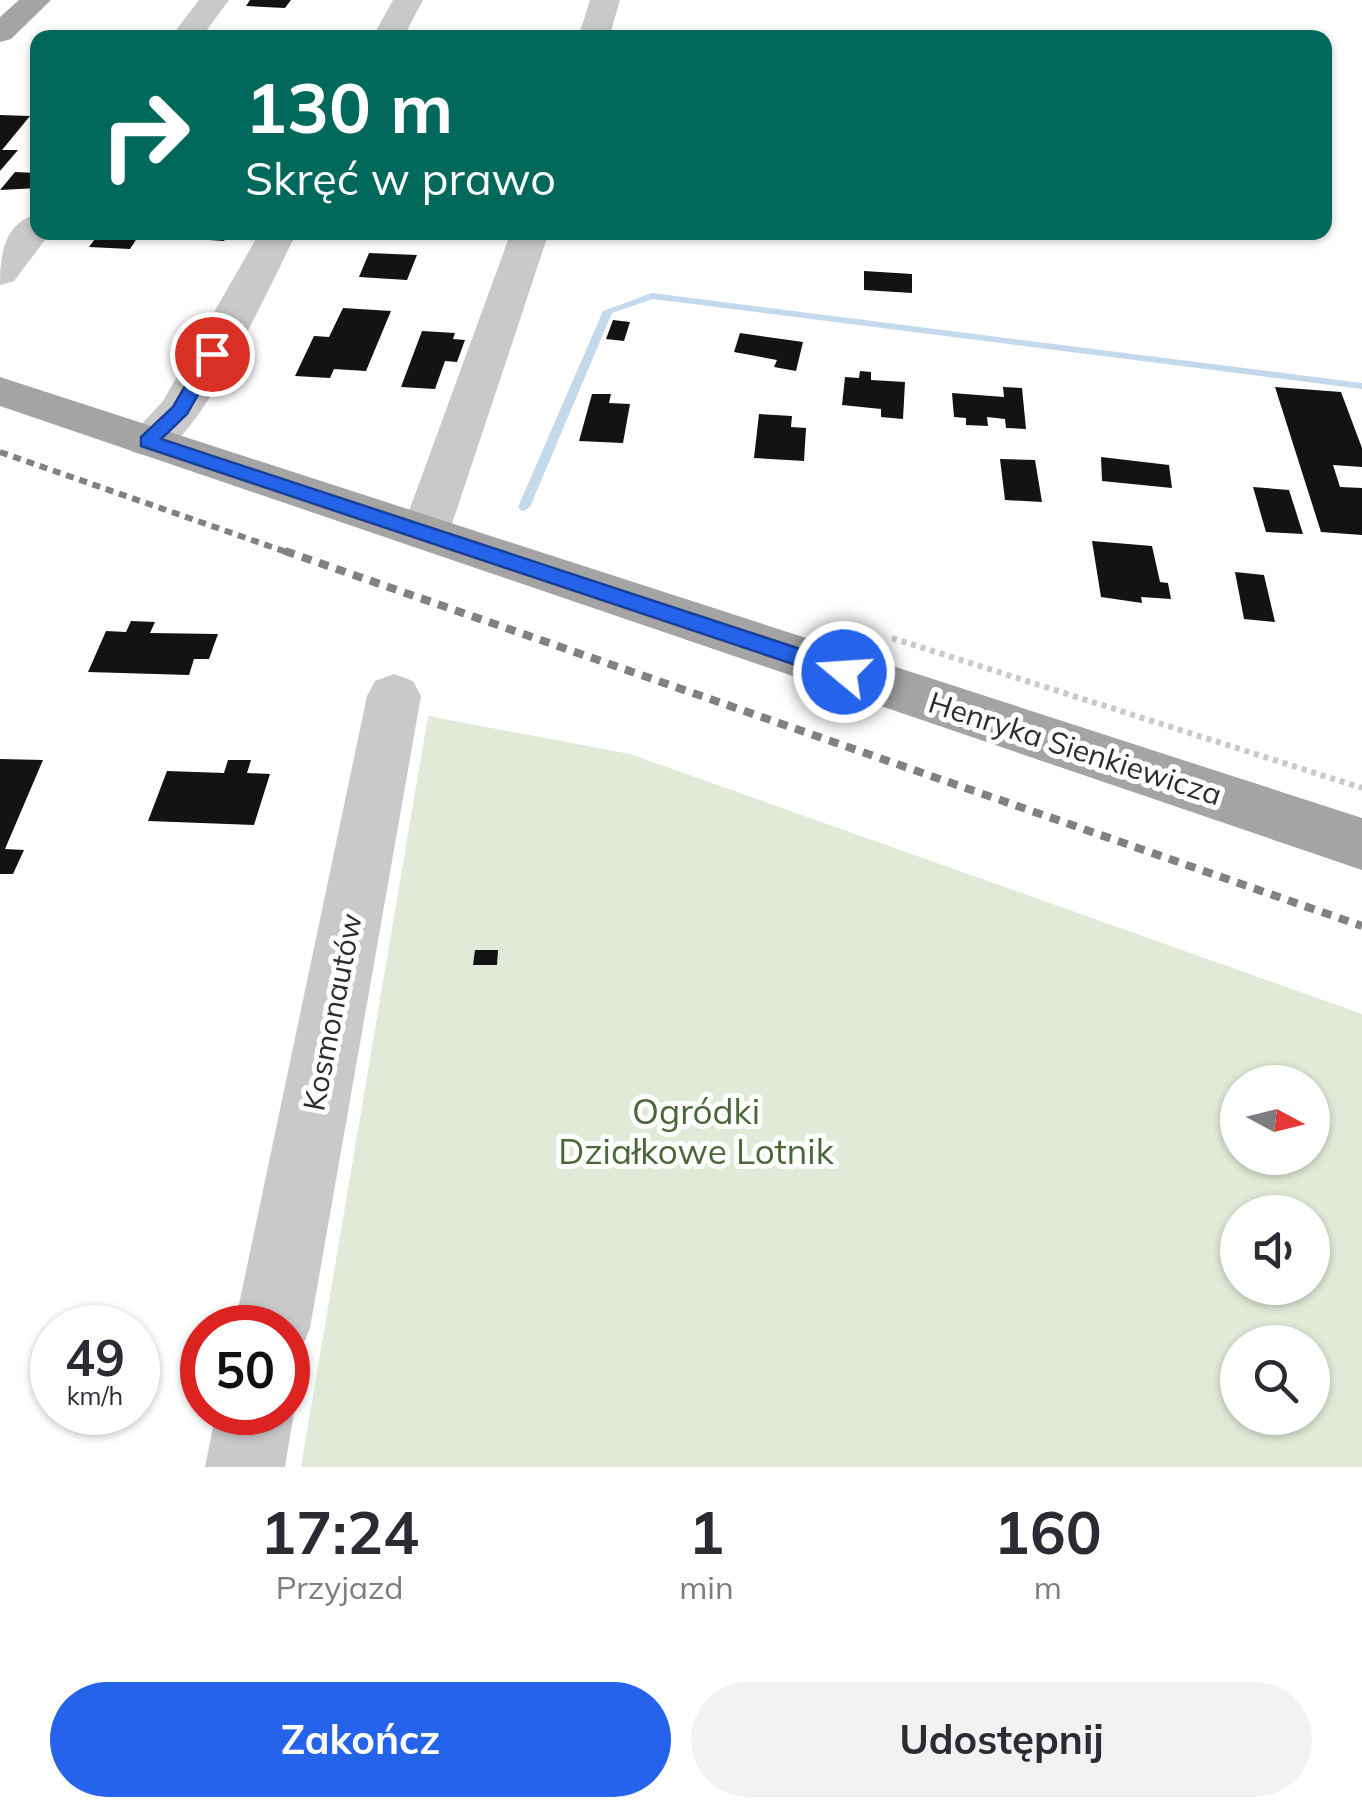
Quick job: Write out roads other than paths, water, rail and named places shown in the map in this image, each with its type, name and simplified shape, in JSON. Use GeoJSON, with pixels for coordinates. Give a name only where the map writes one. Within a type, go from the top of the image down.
{"type":"FeatureCollection","features":[{"type":"Feature","properties":{"kind":"main road"},"geometry":{"type":"LineString","coordinates":[[0,34],[36,0]]}},
{"type":"Feature","properties":{"kind":"main road","name":"Henryka Sienkiewicza"},"geometry":{"type":"LineString","coordinates":[[0,391],[1362,844]]}},
{"type":"Feature","properties":{"kind":"street"},"geometry":{"type":"LineString","coordinates":[[191,30],[214,0]]}},
{"type":"Feature","properties":{"kind":"street"},"geometry":{"type":"LineString","coordinates":[[391,30],[408,0]]}},
{"type":"Feature","properties":{"kind":"street"},"geometry":{"type":"LineString","coordinates":[[596,30],[605,0]]}},
{"type":"Feature","properties":{"kind":"street"},"geometry":{"type":"LineString","coordinates":[[0,273],[30,235]]}},
{"type":"Feature","properties":{"kind":"street"},"geometry":{"type":"LineString","coordinates":[[148,442],[180,410],[276,240]]}},
{"type":"Feature","properties":{"kind":"street"},"geometry":{"type":"LineString","coordinates":[[425,533],[527,240]]}},
{"type":"Feature","properties":{"kind":"street","name":"Kosmonautów"},"geometry":{"type":"LineString","coordinates":[[276,1305],[394,696]]}},
{"type":"Feature","properties":{"kind":"street"},"geometry":{"type":"LineString","coordinates":[[245,1467],[251,1435]]}},
{"type":"Feature","properties":{"kind":"waterway"},"geometry":{"type":"LineString","coordinates":[[524,507],[608,311],[652,296],[1362,386]]}},
{"type":"Feature","properties":{"kind":"railway"},"geometry":{"type":"LineString","coordinates":[[0,452],[292,554]]}},
{"type":"Feature","properties":{"kind":"railway"},"geometry":{"type":"LineString","coordinates":[[285,551],[1362,926]]}},
{"type":"Feature","properties":{"kind":"park label","name":"Ogródki Działkowe Lotnik"},"geometry":{"type":"Point","coordinates":[696,1132]}}]}
